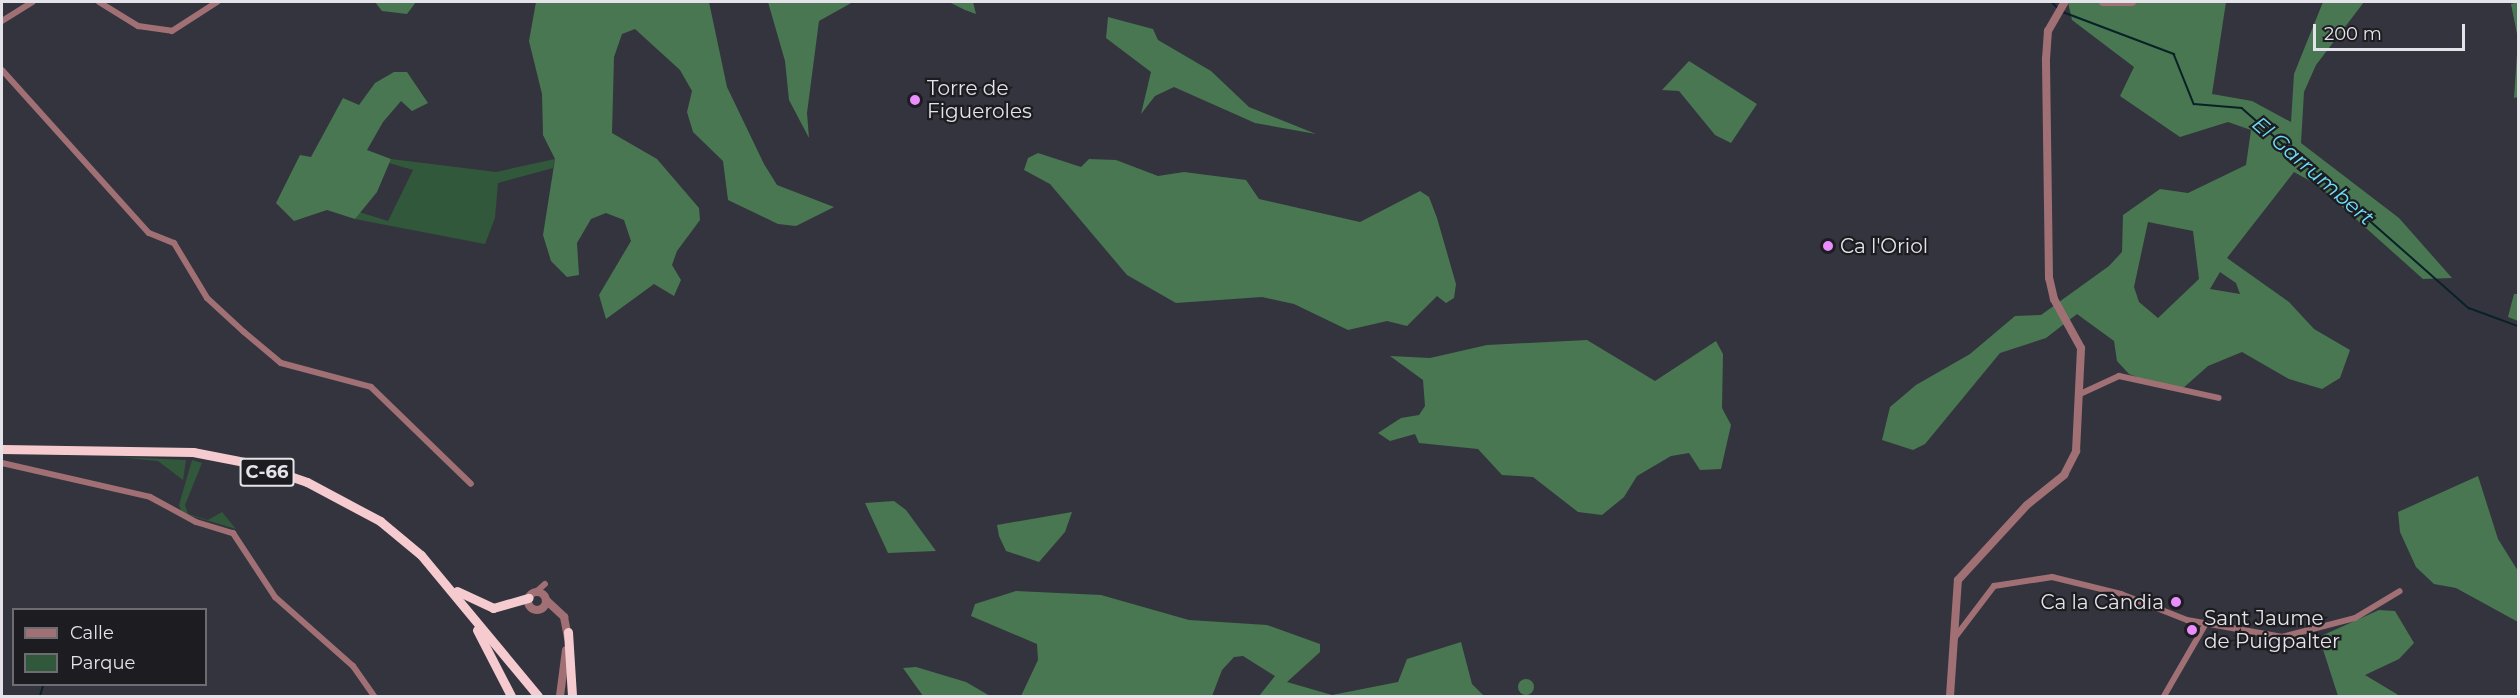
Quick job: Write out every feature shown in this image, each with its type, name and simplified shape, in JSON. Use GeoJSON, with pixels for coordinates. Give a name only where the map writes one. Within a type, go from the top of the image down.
{"type":"FeatureCollection","features":[{"type":"Feature","properties":{"kind":"highway","name":"C-66"},"geometry":{"type":"LineString","coordinates":[[2,452],[171,450],[255,464],[357,508],[399,536],[438,573],[538,696]]}},
{"type":"Feature","properties":{"kind":"highway","name":"C-66"},"geometry":{"type":"LineString","coordinates":[[2,452],[182,455],[288,479],[341,503],[396,541],[477,630],[532,696]]}},
{"type":"Feature","properties":{"kind":"highway"},"geometry":{"type":"LineString","coordinates":[[438,573],[483,606],[518,604],[532,595]]}},
{"type":"Feature","properties":{"kind":"highway"},"geometry":{"type":"LineString","coordinates":[[477,630],[511,696]]}},
{"type":"Feature","properties":{"kind":"highway"},"geometry":{"type":"LineString","coordinates":[[568,632],[572,696]]}},
{"type":"Feature","properties":{"kind":"street"},"geometry":{"type":"LineString","coordinates":[[2,21],[33,2]]}},
{"type":"Feature","properties":{"kind":"street"},"geometry":{"type":"LineString","coordinates":[[99,2],[138,26],[172,31],[217,2]]}},
{"type":"Feature","properties":{"kind":"street"},"geometry":{"type":"LineString","coordinates":[[1950,696],[1954,594],[1961,574],[2072,464],[2080,394],[2081,348],[2072,327],[2058,305],[2049,278],[2046,60],[2052,21],[2064,2]]}},
{"type":"Feature","properties":{"kind":"street"},"geometry":{"type":"LineString","coordinates":[[2103,2],[2132,2]]}},
{"type":"Feature","properties":{"kind":"street"},"geometry":{"type":"LineString","coordinates":[[2,70],[149,233],[174,243],[207,298],[244,332],[281,363],[371,387],[471,484]]}},
{"type":"Feature","properties":{"kind":"street"},"geometry":{"type":"LineString","coordinates":[[2080,394],[2119,376],[2219,398]]}},
{"type":"Feature","properties":{"kind":"street"},"geometry":{"type":"LineString","coordinates":[[2,464],[172,504],[190,519],[233,533],[268,589],[303,626],[353,666],[374,696]]}},
{"type":"Feature","properties":{"kind":"street"},"geometry":{"type":"LineString","coordinates":[[1953,640],[1994,586],[2052,577],[2205,625],[2296,636],[2355,618],[2400,591]]}},
{"type":"Feature","properties":{"kind":"street"},"geometry":{"type":"LineString","coordinates":[[532,595],[547,585],[543,609]]}},
{"type":"Feature","properties":{"kind":"street"},"geometry":{"type":"LineString","coordinates":[[532,595],[546,598],[568,632],[560,696]]}},
{"type":"Feature","properties":{"kind":"street"},"geometry":{"type":"LineString","coordinates":[[532,595],[532,609],[555,609]]}},
{"type":"Feature","properties":{"kind":"street"},"geometry":{"type":"LineString","coordinates":[[2164,696],[2205,625]]}},
{"type":"Feature","properties":{"kind":"green space"},"geometry":{"type":"Polygon","coordinates":[[[375,2],[416,2],[407,14],[382,11],[375,2]]]}},
{"type":"Feature","properties":{"kind":"green space"},"geometry":{"type":"Polygon","coordinates":[[[536,2],[709,2],[727,87],[764,164],[777,185],[834,207],[796,226],[778,224],[728,200],[723,161],[693,132],[687,112],[692,91],[680,70],[635,29],[622,34],[614,57],[612,133],[657,159],[699,208],[700,220],[677,251],[672,265],[681,280],[674,296],[654,284],[606,319],[599,295],[631,241],[624,220],[606,213],[591,219],[577,243],[579,275],[567,277],[551,261],[543,235],[555,159],[543,135],[542,94],[529,41],[536,2]]]}},
{"type":"Feature","properties":{"kind":"green space"},"geometry":{"type":"Polygon","coordinates":[[[768,2],[853,2],[819,21],[807,113],[809,138],[789,100],[785,61],[768,2]]]}},
{"type":"Feature","properties":{"kind":"green space"},"geometry":{"type":"Polygon","coordinates":[[[949,2],[973,2],[976,14],[965,10],[949,2]]]}},
{"type":"Feature","properties":{"kind":"green space"},"geometry":{"type":"Polygon","coordinates":[[[2068,2],[2226,2],[2212,94],[2252,101],[2291,122],[2294,74],[2323,2],[2364,2],[2316,65],[2304,92],[2301,143],[2399,218],[2452,278],[2423,279],[2319,186],[2294,172],[2227,258],[2289,302],[2314,329],[2350,350],[2340,378],[2322,389],[2289,379],[2242,352],[2208,366],[2182,389],[2160,386],[2129,374],[2117,361],[2114,341],[2077,314],[2046,338],[2000,353],[1925,444],[1913,450],[1882,440],[1890,407],[1916,385],[1970,354],[2015,316],[2041,315],[2109,266],[2122,252],[2123,215],[2160,189],[2188,193],[2246,165],[2251,130],[2228,122],[2180,137],[2120,96],[2134,67],[2072,20],[2068,2]],[[2148,222],[2134,287],[2139,302],[2158,318],[2199,279],[2193,231],[2148,222]],[[2220,272],[2210,289],[2240,294],[2236,283],[2220,272]]]}},
{"type":"Feature","properties":{"kind":"green space"},"geometry":{"type":"Polygon","coordinates":[[[2518,2],[2518,39],[2511,4],[2518,2]]]}},
{"type":"Feature","properties":{"kind":"green space"},"geometry":{"type":"Polygon","coordinates":[[[1108,17],[1153,29],[1158,40],[1211,71],[1249,107],[1316,134],[1255,123],[1174,87],[1155,96],[1141,114],[1151,72],[1106,38],[1108,17]]]}},
{"type":"Feature","properties":{"kind":"green space"},"geometry":{"type":"Polygon","coordinates":[[[2518,39],[2518,97],[2514,98],[2518,39]]]}},
{"type":"Feature","properties":{"kind":"green space"},"geometry":{"type":"Polygon","coordinates":[[[1689,61],[1757,104],[1731,143],[1715,135],[1679,91],[1662,90],[1689,61]]]}},
{"type":"Feature","properties":{"kind":"green space"},"geometry":{"type":"Polygon","coordinates":[[[394,72],[407,72],[428,103],[412,111],[401,101],[383,122],[367,150],[391,159],[377,192],[355,219],[327,210],[294,221],[276,203],[300,155],[311,157],[343,98],[359,105],[375,83],[394,72]]]}},
{"type":"Feature","properties":{"kind":"green space"},"geometry":{"type":"Polygon","coordinates":[[[1038,153],[1081,167],[1089,159],[1116,160],[1158,176],[1184,172],[1246,180],[1259,199],[1360,222],[1420,191],[1429,197],[1437,218],[1456,284],[1454,298],[1446,303],[1437,296],[1407,326],[1387,321],[1348,330],[1294,304],[1262,297],[1176,303],[1127,275],[1050,184],[1024,170],[1028,158],[1038,153]]]}},
{"type":"Feature","properties":{"kind":"green space"},"geometry":{"type":"Polygon","coordinates":[[[391,159],[496,172],[555,159],[553,168],[498,183],[495,218],[485,244],[355,219],[359,212],[388,221],[413,170],[389,163],[391,159]]]}},
{"type":"Feature","properties":{"kind":"green space"},"geometry":{"type":"Polygon","coordinates":[[[2514,294],[2518,294],[2518,321],[2508,317],[2514,294]]]}},
{"type":"Feature","properties":{"kind":"green space"},"geometry":{"type":"Polygon","coordinates":[[[1587,340],[1655,381],[1716,341],[1723,354],[1722,408],[1731,425],[1721,469],[1700,470],[1689,453],[1671,456],[1637,476],[1624,497],[1602,515],[1578,512],[1533,477],[1502,475],[1478,449],[1419,443],[1415,434],[1390,441],[1378,433],[1401,418],[1419,415],[1425,406],[1423,380],[1390,356],[1430,358],[1487,345],[1587,340]]]}},
{"type":"Feature","properties":{"kind":"green space"},"geometry":{"type":"Polygon","coordinates":[[[119,457],[186,460],[183,480],[158,461],[119,457]]]}},
{"type":"Feature","properties":{"kind":"green space"},"geometry":{"type":"Polygon","coordinates":[[[192,460],[202,463],[185,505],[188,514],[208,520],[222,512],[236,529],[182,513],[179,505],[192,460]]]}},
{"type":"Feature","properties":{"kind":"green space"},"geometry":{"type":"Polygon","coordinates":[[[2478,476],[2498,539],[2518,571],[2518,622],[2456,588],[2434,584],[2416,567],[2400,532],[2398,512],[2478,476]]]}},
{"type":"Feature","properties":{"kind":"green space"},"geometry":{"type":"Polygon","coordinates":[[[894,501],[906,510],[936,551],[888,553],[865,503],[894,501]]]}},
{"type":"Feature","properties":{"kind":"green space"},"geometry":{"type":"Polygon","coordinates":[[[1072,512],[1065,532],[1039,562],[1006,551],[999,536],[997,525],[1072,512]]]}},
{"type":"Feature","properties":{"kind":"green space"},"geometry":{"type":"Polygon","coordinates":[[[1016,591],[1101,595],[1189,620],[1267,625],[1320,644],[1320,652],[1287,682],[1332,695],[1398,682],[1407,659],[1461,642],[1472,684],[1484,696],[1259,696],[1275,676],[1243,656],[1234,657],[1222,670],[1212,696],[1021,696],[1038,660],[1037,644],[971,616],[975,604],[1016,591]]]}},
{"type":"Feature","properties":{"kind":"green space"},"geometry":{"type":"Polygon","coordinates":[[[2379,610],[2395,611],[2414,643],[2399,659],[2365,675],[2400,696],[2338,696],[2319,637],[2379,610]]]}},
{"type":"Feature","properties":{"kind":"green space"},"geometry":{"type":"Polygon","coordinates":[[[916,667],[966,682],[990,696],[923,696],[903,668],[916,667]]]}},
{"type":"Feature","properties":{"kind":"green space"},"geometry":{"type":"Polygon","coordinates":[[[1526,679],[1534,687],[1526,695],[1518,687],[1526,679]]]}},
{"type":"Feature","properties":{"kind":"waterway","name":"El Garrumbert"},"geometry":{"type":"LineString","coordinates":[[2052,2],[2057,7]]}},
{"type":"Feature","properties":{"kind":"waterway","name":"El Garrumbert"},"geometry":{"type":"LineString","coordinates":[[2063,12],[2174,54],[2194,104],[2242,108],[2469,308],[2518,326]]}},
{"type":"Feature","properties":{"kind":"waterway"},"geometry":{"type":"LineString","coordinates":[[40,696],[43,686]]}},
{"type":"Feature","properties":{"kind":"place","name":"Torre de Figueroles"},"geometry":{"type":"Point","coordinates":[915,100]}},
{"type":"Feature","properties":{"kind":"place","name":"Ca l'Oriol"},"geometry":{"type":"Point","coordinates":[1828,246]}},
{"type":"Feature","properties":{"kind":"place","name":"Ca la Càndia"},"geometry":{"type":"Point","coordinates":[2176,602]}},
{"type":"Feature","properties":{"kind":"place","name":"Sant Jaume de Puigpalter"},"geometry":{"type":"Point","coordinates":[2192,630]}}]}
